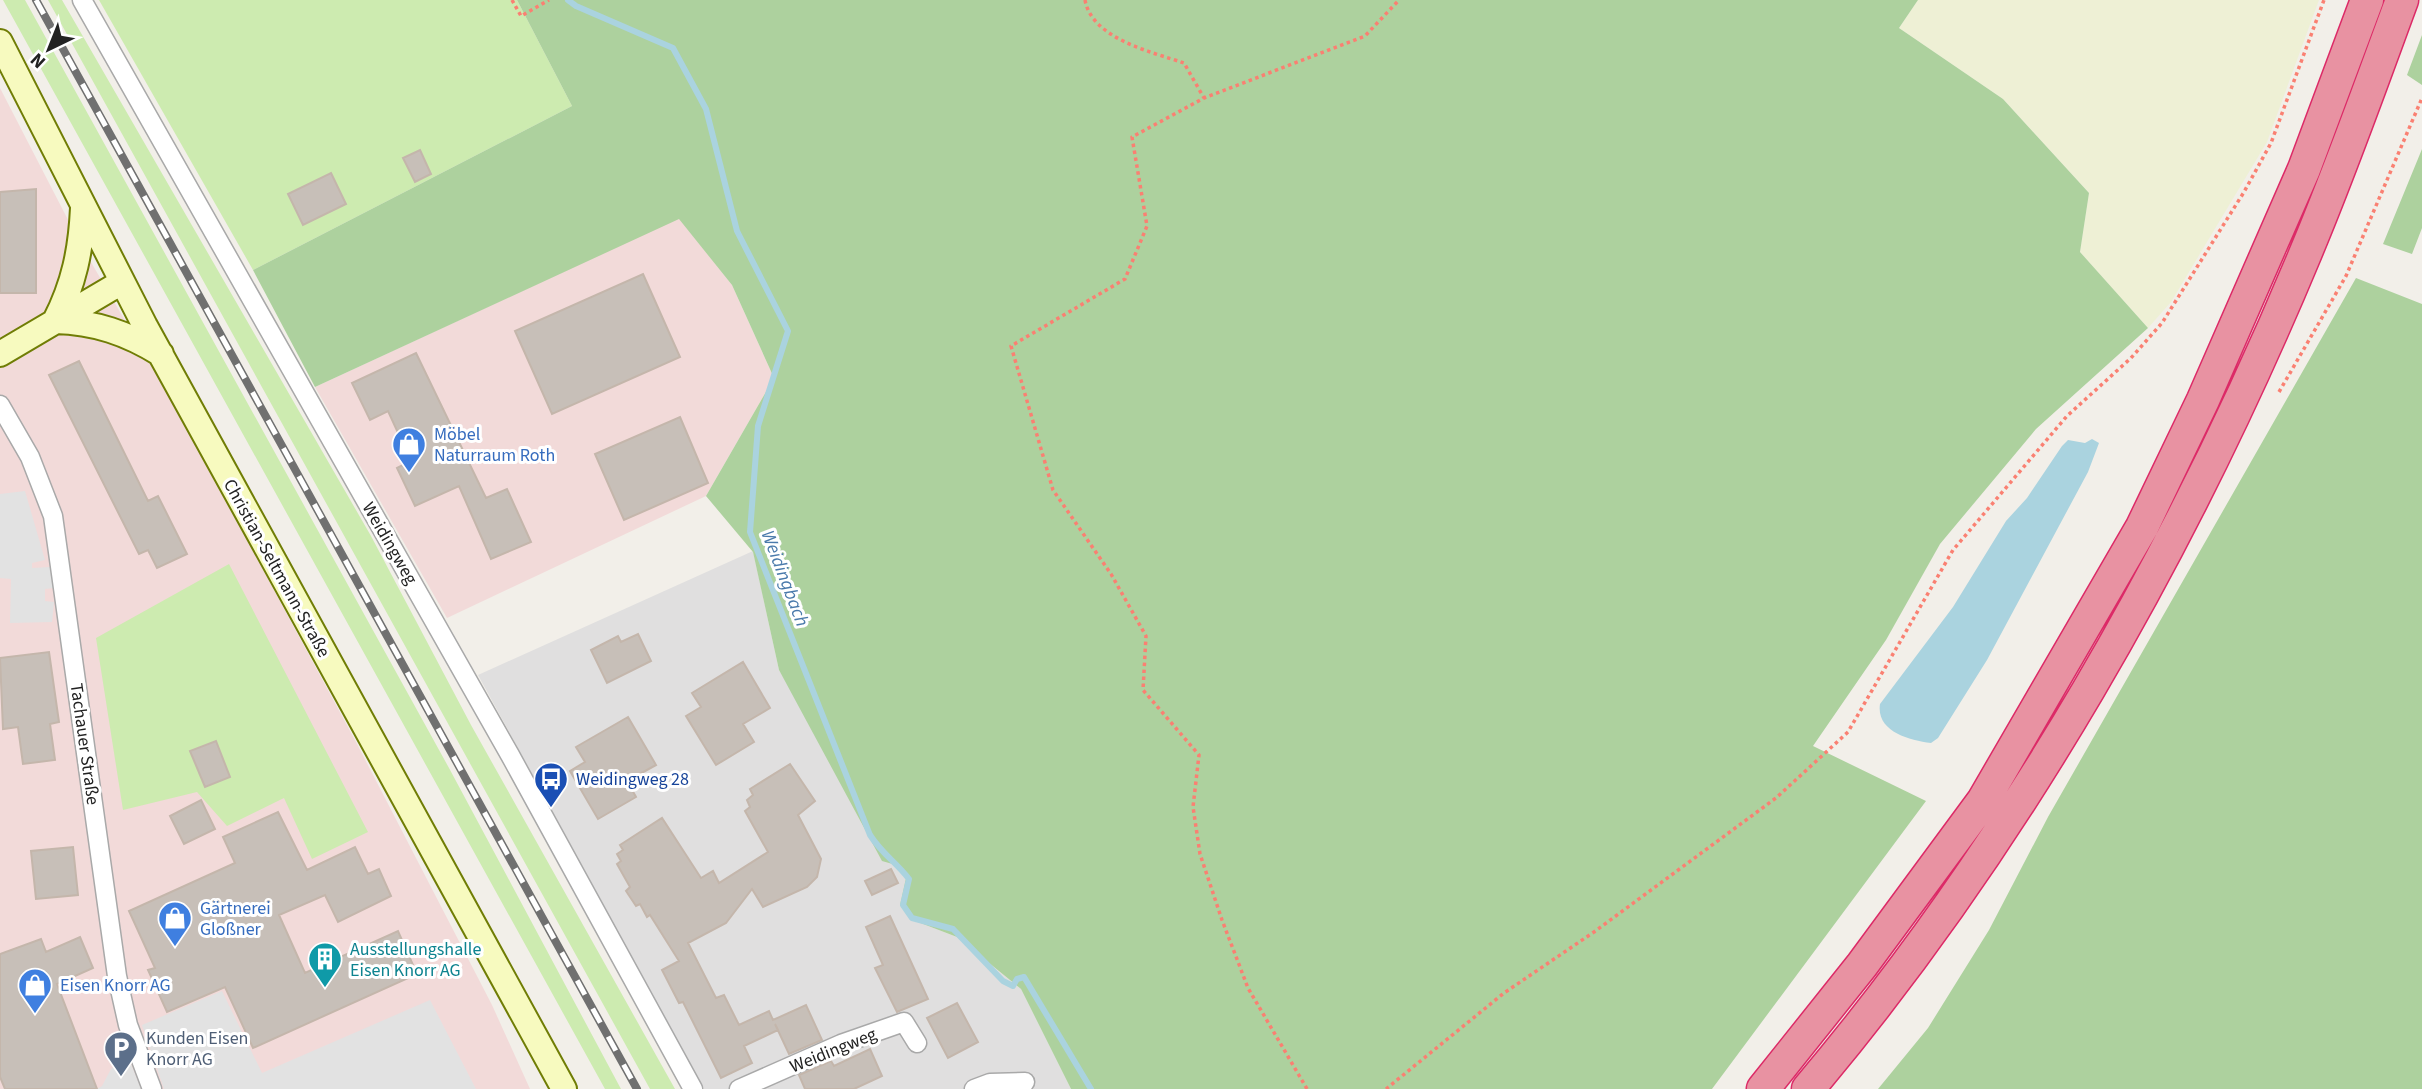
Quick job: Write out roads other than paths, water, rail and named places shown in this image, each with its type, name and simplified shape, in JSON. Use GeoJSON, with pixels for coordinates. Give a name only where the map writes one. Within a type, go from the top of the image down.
{"type":"FeatureCollection","features":[{"type":"Feature","properties":{"kind":"highway"},"geometry":{"type":"LineString","coordinates":[[1763,1089],[1862,965],[1983,801],[2142,527],[2203,400],[2299,181],[2367,0]]}},
{"type":"Feature","properties":{"kind":"highway"},"geometry":{"type":"LineString","coordinates":[[1808,1089],[1968,880],[2098,672],[2191,499],[2265,344],[2306,253],[2402,0]]}},
{"type":"Feature","properties":{"kind":"main road","name":"Christian-Seltmann-Straße"},"geometry":{"type":"LineString","coordinates":[[0,42],[122,282],[564,1089]]}},
{"type":"Feature","properties":{"kind":"main road"},"geometry":{"type":"LineString","coordinates":[[54,321],[73,280],[81,246],[83,205]]}},
{"type":"Feature","properties":{"kind":"main road"},"geometry":{"type":"LineString","coordinates":[[0,354],[122,282]]}},
{"type":"Feature","properties":{"kind":"main road"},"geometry":{"type":"LineString","coordinates":[[54,321],[84,321],[108,328],[161,354]]}},
{"type":"Feature","properties":{"kind":"street","name":"Weidingweg"},"geometry":{"type":"LineString","coordinates":[[82,0],[510,755],[693,1089]]}},
{"type":"Feature","properties":{"kind":"street","name":"Tachauer Straße"},"geometry":{"type":"LineString","coordinates":[[0,405],[30,457],[53,516],[117,976],[128,1025],[152,1089]]}},
{"type":"Feature","properties":{"kind":"street","name":"Weidingweg"},"geometry":{"type":"LineString","coordinates":[[739,1089],[841,1044],[904,1022],[917,1043]]}},
{"type":"Feature","properties":{"kind":"street"},"geometry":{"type":"LineString","coordinates":[[974,1089],[990,1083],[1025,1082]]}},
{"type":"Feature","properties":{"kind":"water"},"geometry":{"type":"Polygon","coordinates":[[[2092,439],[2099,443],[2088,472],[1987,660],[1938,738],[1931,743],[1895,732],[1883,721],[1880,704],[1953,607],[2006,521],[2027,498],[2062,446],[2068,440],[2085,443],[2092,439]]]}},
{"type":"Feature","properties":{"kind":"waterway","name":"Weidingbach"},"geometry":{"type":"LineString","coordinates":[[568,0],[576,6],[673,48],[706,109],[737,231],[788,331],[758,426],[750,532],[870,835],[909,879],[903,905],[912,918],[953,929],[1003,981],[1013,986],[1017,979],[1024,977],[1091,1089]]}},
{"type":"Feature","properties":{"kind":"railway"},"geometry":{"type":"LineString","coordinates":[[36,0],[637,1089]]}},
{"type":"Feature","properties":{"kind":"place","name":"Möbel Naturraum Roth"},"geometry":{"type":"Point","coordinates":[409,474]}},
{"type":"Feature","properties":{"kind":"place","name":"Weidingweg 28"},"geometry":{"type":"Point","coordinates":[551,809]}},
{"type":"Feature","properties":{"kind":"place","name":"Gärtnerei Gloßner"},"geometry":{"type":"Point","coordinates":[175,948]}},
{"type":"Feature","properties":{"kind":"place","name":"Ausstellungshalle Eisen Knorr AG"},"geometry":{"type":"Point","coordinates":[325,989]}},
{"type":"Feature","properties":{"kind":"place","name":"Eisen Knorr AG"},"geometry":{"type":"Point","coordinates":[35,1015]}},
{"type":"Feature","properties":{"kind":"place","name":"Kunden Eisen Knorr AG"},"geometry":{"type":"Point","coordinates":[121,1078]}}]}
